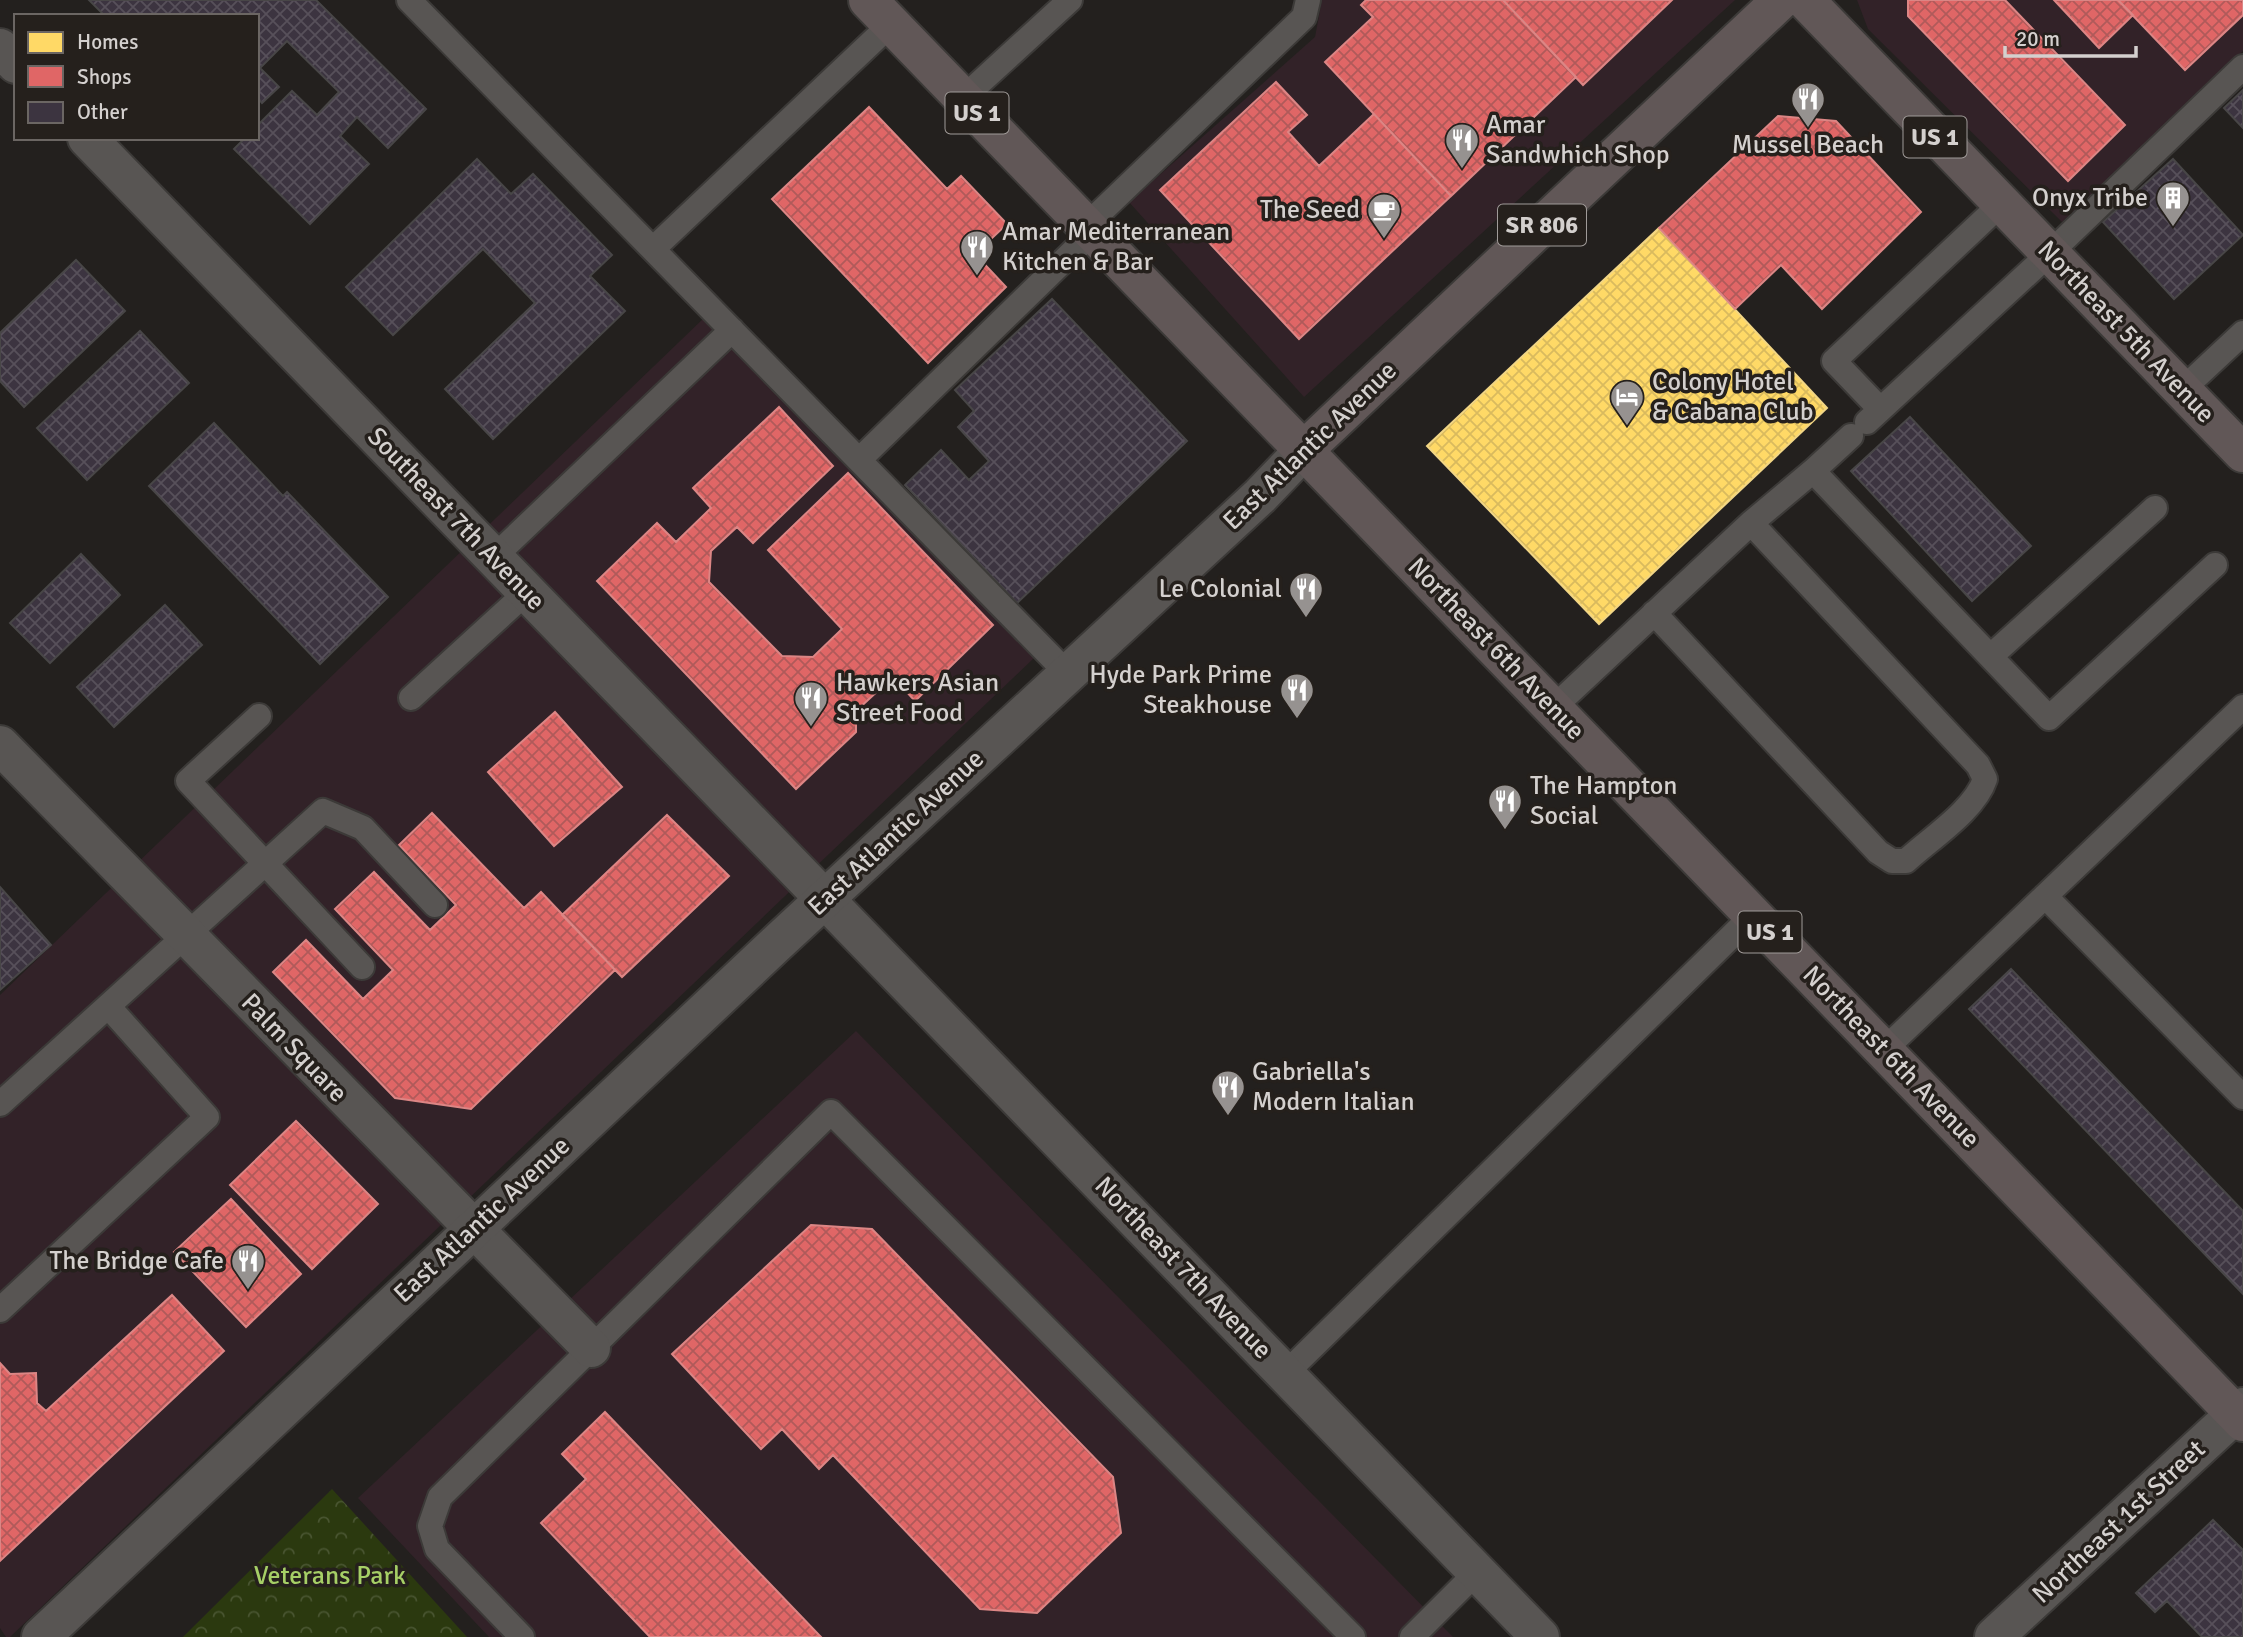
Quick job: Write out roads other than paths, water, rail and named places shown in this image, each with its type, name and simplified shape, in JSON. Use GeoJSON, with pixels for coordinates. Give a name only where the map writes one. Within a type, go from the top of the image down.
{"type":"FeatureCollection","features":[{"type":"Feature","properties":{"kind":"main road","name":"East Atlantic Avenue"},"geometry":{"type":"LineString","coordinates":[[1304,450],[1781,0]]}},
{"type":"Feature","properties":{"kind":"main road","name":"Northeast 5th Avenue"},"geometry":{"type":"LineString","coordinates":[[1805,0],[2243,453]]}},
{"type":"Feature","properties":{"kind":"main road","name":"US 1"},"geometry":{"type":"LineString","coordinates":[[880,12],[1304,450]]}},
{"type":"Feature","properties":{"kind":"main road","name":"Northeast 6th Avenue"},"geometry":{"type":"LineString","coordinates":[[1304,450],[2240,1414]]}},
{"type":"Feature","properties":{"kind":"street"},"geometry":{"type":"LineString","coordinates":[[0,48],[14,62]]}},
{"type":"Feature","properties":{"kind":"street","name":"Southeast 7th Avenue"},"geometry":{"type":"LineString","coordinates":[[90,140],[825,899]]}},
{"type":"Feature","properties":{"kind":"street","name":"East Atlantic Avenue"},"geometry":{"type":"LineString","coordinates":[[41,1637],[473,1228],[1260,496],[1304,450]]}},
{"type":"Feature","properties":{"kind":"street","name":"Palm Square"},"geometry":{"type":"LineString","coordinates":[[0,745],[591,1348]]}},
{"type":"Feature","properties":{"kind":"street","name":"Northeast 7th Avenue"},"geometry":{"type":"LineString","coordinates":[[825,899],[1540,1637]]}},
{"type":"Feature","properties":{"kind":"street","name":"Northeast 1st Street"},"geometry":{"type":"LineString","coordinates":[[1994,1637],[2240,1414]]}},
{"type":"Feature","properties":{"kind":"lane"},"geometry":{"type":"LineString","coordinates":[[409,0],[1069,674]]}},
{"type":"Feature","properties":{"kind":"lane"},"geometry":{"type":"LineString","coordinates":[[963,98],[1070,0]]}},
{"type":"Feature","properties":{"kind":"lane"},"geometry":{"type":"LineString","coordinates":[[859,460],[1304,17],[1308,0]]}},
{"type":"Feature","properties":{"kind":"lane"},"geometry":{"type":"LineString","coordinates":[[653,249],[880,12]]}},
{"type":"Feature","properties":{"kind":"lane"},"geometry":{"type":"LineString","coordinates":[[1553,708],[1751,523],[1813,471],[2050,253],[2243,67]]}},
{"type":"Feature","properties":{"kind":"lane"},"geometry":{"type":"LineString","coordinates":[[1866,422],[1834,361],[2001,204]]}},
{"type":"Feature","properties":{"kind":"lane"},"geometry":{"type":"LineString","coordinates":[[494,557],[732,330]]}},
{"type":"Feature","properties":{"kind":"lane"},"geometry":{"type":"LineString","coordinates":[[2182,390],[2243,332]]}},
{"type":"Feature","properties":{"kind":"lane"},"geometry":{"type":"LineString","coordinates":[[1813,471],[2049,718],[2216,565]]}},
{"type":"Feature","properties":{"kind":"lane"},"geometry":{"type":"LineString","coordinates":[[1991,656],[2155,508]]}},
{"type":"Feature","properties":{"kind":"lane"},"geometry":{"type":"LineString","coordinates":[[1654,613],[1869,842],[1892,861],[1906,861],[1968,806],[1981,793],[1985,779],[1978,765],[1751,523]]}},
{"type":"Feature","properties":{"kind":"lane"},"geometry":{"type":"LineString","coordinates":[[411,698],[527,592]]}},
{"type":"Feature","properties":{"kind":"lane"},"geometry":{"type":"LineString","coordinates":[[1884,1050],[2243,707]]}},
{"type":"Feature","properties":{"kind":"lane"},"geometry":{"type":"LineString","coordinates":[[259,716],[188,781],[362,967]]}},
{"type":"Feature","properties":{"kind":"lane"},"geometry":{"type":"LineString","coordinates":[[0,1104],[323,811],[363,828],[435,905]]}},
{"type":"Feature","properties":{"kind":"lane"},"geometry":{"type":"LineString","coordinates":[[2045,896],[2243,1097]]}},
{"type":"Feature","properties":{"kind":"lane"},"geometry":{"type":"LineString","coordinates":[[1285,1374],[1753,915]]}},
{"type":"Feature","properties":{"kind":"lane"},"geometry":{"type":"LineString","coordinates":[[0,1310],[207,1117],[108,1006]]}},
{"type":"Feature","properties":{"kind":"lane"},"geometry":{"type":"LineString","coordinates":[[523,1637],[437,1549],[430,1526],[440,1497],[831,1112],[1353,1637]]}},
{"type":"Feature","properties":{"kind":"lane"},"geometry":{"type":"LineString","coordinates":[[1412,1637],[1477,1572]]}},
{"type":"Feature","properties":{"kind":"place","name":"Mussel Beach"},"geometry":{"type":"Point","coordinates":[1808,129]}},
{"type":"Feature","properties":{"kind":"place","name":"Amar Sandwhich Shop"},"geometry":{"type":"Point","coordinates":[1462,170]}},
{"type":"Feature","properties":{"kind":"place","name":"Onyx Tribe"},"geometry":{"type":"Point","coordinates":[2173,228]}},
{"type":"Feature","properties":{"kind":"place","name":"The Seed"},"geometry":{"type":"Point","coordinates":[1384,240]}},
{"type":"Feature","properties":{"kind":"place","name":"Amar Mediterranean Kitchen & Bar"},"geometry":{"type":"Point","coordinates":[977,277]}},
{"type":"Feature","properties":{"kind":"place","name":"Colony Hotel & Cabana Club"},"geometry":{"type":"Point","coordinates":[1627,427]}},
{"type":"Feature","properties":{"kind":"place","name":"Le Colonial"},"geometry":{"type":"Point","coordinates":[1306,619]}},
{"type":"Feature","properties":{"kind":"place","name":"Hyde Park Prime Steakhouse"},"geometry":{"type":"Point","coordinates":[1297,720]}},
{"type":"Feature","properties":{"kind":"place","name":"Hawkers Asian Street Food"},"geometry":{"type":"Point","coordinates":[811,728]}},
{"type":"Feature","properties":{"kind":"place","name":"The Hampton Social"},"geometry":{"type":"Point","coordinates":[1505,831]}},
{"type":"Feature","properties":{"kind":"place","name":"Gabriella's Modern Italian"},"geometry":{"type":"Point","coordinates":[1228,1117]}},
{"type":"Feature","properties":{"kind":"place","name":"The Bridge Cafe"},"geometry":{"type":"Point","coordinates":[248,1291]}},
{"type":"Feature","properties":{"kind":"park label","name":"Veterans Park"},"geometry":{"type":"Point","coordinates":[330,1576]}}]}
